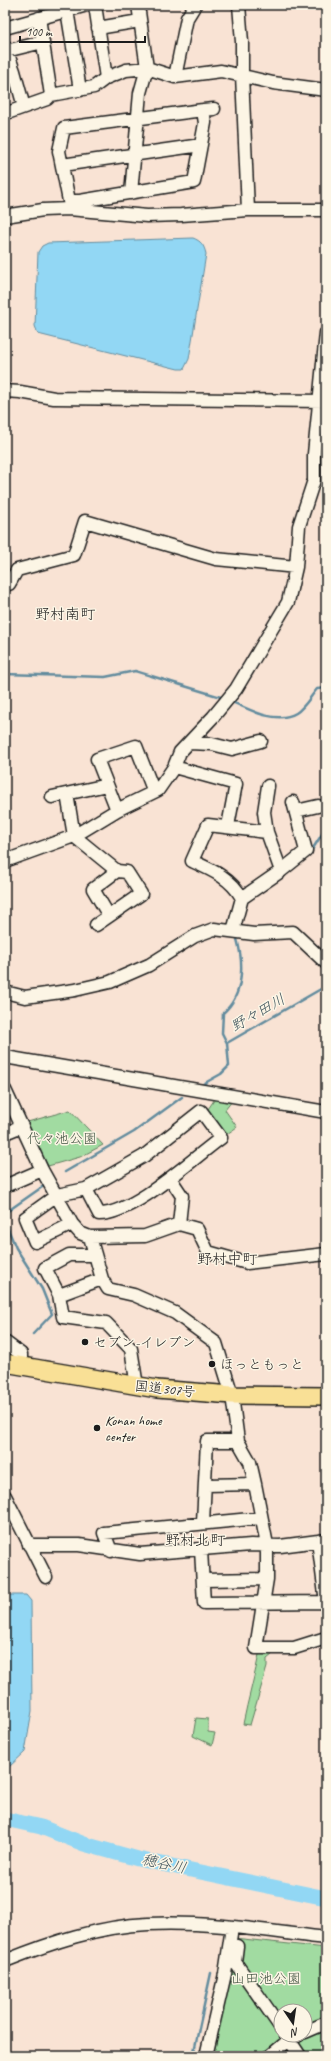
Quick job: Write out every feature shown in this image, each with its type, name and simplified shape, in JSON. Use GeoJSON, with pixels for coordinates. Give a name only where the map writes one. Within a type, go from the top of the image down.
{"type":"FeatureCollection","features":[{"type":"Feature","properties":{"kind":"highway","name":"国道307号"},"geometry":{"type":"LineString","coordinates":[[13,1364],[137,1386],[232,1395],[326,1396]]}},
{"type":"Feature","properties":{"kind":"street"},"geometry":{"type":"LineString","coordinates":[[5,28],[87,5]]}},
{"type":"Feature","properties":{"kind":"street"},"geometry":{"type":"LineString","coordinates":[[95,5],[106,78]]}},
{"type":"Feature","properties":{"kind":"street"},"geometry":{"type":"LineString","coordinates":[[131,193],[136,155],[140,93],[147,68],[138,5]]}},
{"type":"Feature","properties":{"kind":"street"},"geometry":{"type":"LineString","coordinates":[[175,77],[187,18],[195,5]]}},
{"type":"Feature","properties":{"kind":"street"},"geometry":{"type":"LineString","coordinates":[[239,5],[242,42],[248,210]]}},
{"type":"Feature","properties":{"kind":"street"},"geometry":{"type":"LineString","coordinates":[[67,10],[80,90]]}},
{"type":"Feature","properties":{"kind":"street"},"geometry":{"type":"LineString","coordinates":[[39,18],[51,95]]}},
{"type":"Feature","properties":{"kind":"street"},"geometry":{"type":"LineString","coordinates":[[98,28],[140,21]]}},
{"type":"Feature","properties":{"kind":"street"},"geometry":{"type":"LineString","coordinates":[[24,107],[6,48],[43,42]]}},
{"type":"Feature","properties":{"kind":"street"},"geometry":{"type":"LineString","coordinates":[[10,112],[47,99],[51,95],[94,87],[106,78],[126,70],[147,68],[175,77],[221,71],[242,75],[273,84],[326,90]]}},
{"type":"Feature","properties":{"kind":"street"},"geometry":{"type":"LineString","coordinates":[[209,109],[194,182],[80,201],[69,201],[59,150],[64,128],[138,118],[209,109]]}},
{"type":"Feature","properties":{"kind":"street"},"geometry":{"type":"LineString","coordinates":[[62,165],[201,145]]}},
{"type":"Feature","properties":{"kind":"street"},"geometry":{"type":"LineString","coordinates":[[5,216],[43,210],[69,209],[146,216],[248,210],[326,210]]}},
{"type":"Feature","properties":{"kind":"street"},"geometry":{"type":"LineString","coordinates":[[5,861],[74,836],[117,810],[158,790],[174,766],[180,752],[228,699],[288,602],[296,567],[299,526],[314,480],[314,454],[322,400],[326,333]]}},
{"type":"Feature","properties":{"kind":"street"},"geometry":{"type":"LineString","coordinates":[[5,391],[54,398],[322,400]]}},
{"type":"Feature","properties":{"kind":"street"},"geometry":{"type":"LineString","coordinates":[[5,585],[9,584],[17,570],[74,555],[84,521],[216,559],[296,567]]}},
{"type":"Feature","properties":{"kind":"street"},"geometry":{"type":"LineString","coordinates":[[189,743],[212,744],[232,749],[261,741]]}},
{"type":"Feature","properties":{"kind":"street"},"geometry":{"type":"LineString","coordinates":[[117,810],[97,758],[136,746],[154,792]]}},
{"type":"Feature","properties":{"kind":"street"},"geometry":{"type":"LineString","coordinates":[[174,766],[236,784],[228,826]]}},
{"type":"Feature","properties":{"kind":"street"},"geometry":{"type":"LineString","coordinates":[[52,797],[107,785]]}},
{"type":"Feature","properties":{"kind":"street"},"geometry":{"type":"LineString","coordinates":[[268,786],[264,812],[267,832],[281,871]]}},
{"type":"Feature","properties":{"kind":"street"},"geometry":{"type":"LineString","coordinates":[[67,794],[74,836],[117,871],[127,872],[141,894],[96,925]]}},
{"type":"Feature","properties":{"kind":"street"},"geometry":{"type":"LineString","coordinates":[[233,931],[242,898],[281,871],[306,851],[294,807],[318,806]]}},
{"type":"Feature","properties":{"kind":"street"},"geometry":{"type":"LineString","coordinates":[[242,898],[237,888],[224,876],[192,861],[208,825],[228,826],[267,832]]}},
{"type":"Feature","properties":{"kind":"street"},"geometry":{"type":"LineString","coordinates":[[109,916],[93,889],[117,871]]}},
{"type":"Feature","properties":{"kind":"street"},"geometry":{"type":"LineString","coordinates":[[5,992],[25,997],[75,990],[110,982],[149,965],[195,936],[214,929],[254,934],[293,932],[326,963]]}},
{"type":"Feature","properties":{"kind":"street"},"geometry":{"type":"LineString","coordinates":[[5,1057],[326,1112]]}},
{"type":"Feature","properties":{"kind":"street"},"geometry":{"type":"LineString","coordinates":[[5,1090],[42,1170],[72,1224],[80,1233],[90,1237],[145,1236],[179,1224],[197,1229],[208,1252],[247,1263],[326,1254]]}},
{"type":"Feature","properties":{"kind":"street"},"geometry":{"type":"LineString","coordinates":[[72,1224],[35,1242],[25,1218],[57,1195],[86,1189],[144,1156],[201,1110],[216,1093]]}},
{"type":"Feature","properties":{"kind":"street"},"geometry":{"type":"LineString","coordinates":[[86,1189],[99,1214],[108,1214],[144,1197],[221,1138],[201,1110]]}},
{"type":"Feature","properties":{"kind":"street"},"geometry":{"type":"LineString","coordinates":[[5,1133],[22,1126]]}},
{"type":"Feature","properties":{"kind":"street"},"geometry":{"type":"LineString","coordinates":[[5,1186],[42,1170]]}},
{"type":"Feature","properties":{"kind":"street"},"geometry":{"type":"LineString","coordinates":[[170,1178],[182,1196],[179,1224]]}},
{"type":"Feature","properties":{"kind":"street"},"geometry":{"type":"LineString","coordinates":[[90,1237],[102,1279],[108,1289],[134,1295],[175,1313],[216,1343],[232,1395],[238,1441],[250,1462],[267,1545],[267,1579],[262,1602],[256,1648],[294,1648],[326,1638]]}},
{"type":"Feature","properties":{"kind":"street"},"geometry":{"type":"LineString","coordinates":[[94,1255],[69,1255],[45,1268],[59,1295],[63,1317],[106,1323],[132,1349],[137,1386]]}},
{"type":"Feature","properties":{"kind":"street"},"geometry":{"type":"LineString","coordinates":[[59,1295],[102,1279]]}},
{"type":"Feature","properties":{"kind":"street"},"geometry":{"type":"LineString","coordinates":[[5,1342],[21,1354],[13,1364]]}},
{"type":"Feature","properties":{"kind":"street"},"geometry":{"type":"LineString","coordinates":[[203,1522],[207,1441],[238,1441]]}},
{"type":"Feature","properties":{"kind":"street"},"geometry":{"type":"LineString","coordinates":[[206,1485],[255,1484]]}},
{"type":"Feature","properties":{"kind":"street"},"geometry":{"type":"LineString","coordinates":[[5,1496],[46,1577]]}},
{"type":"Feature","properties":{"kind":"street"},"geometry":{"type":"LineString","coordinates":[[111,1551],[104,1533],[203,1522],[261,1518]]}},
{"type":"Feature","properties":{"kind":"street"},"geometry":{"type":"LineString","coordinates":[[29,1545],[79,1545],[111,1551],[140,1554],[251,1545],[280,1546],[322,1540],[326,1603],[204,1603],[204,1580],[201,1550]]}},
{"type":"Feature","properties":{"kind":"street"},"geometry":{"type":"LineString","coordinates":[[204,1580],[267,1579]]}},
{"type":"Feature","properties":{"kind":"street"},"geometry":{"type":"LineString","coordinates":[[5,1961],[94,1931],[148,1924],[326,1938]]}},
{"type":"Feature","properties":{"kind":"street"},"geometry":{"type":"LineString","coordinates":[[235,1930],[235,1962],[273,2017]]}},
{"type":"Feature","properties":{"kind":"street"},"geometry":{"type":"LineString","coordinates":[[206,2056],[235,1930]]}},
{"type":"Feature","properties":{"kind":"street"},"geometry":{"type":"LineString","coordinates":[[313,2028],[326,2022]]}},
{"type":"Feature","properties":{"kind":"street"},"geometry":{"type":"LineString","coordinates":[[270,2056],[284,2043]]}},
{"type":"Feature","properties":{"kind":"street"},"geometry":{"type":"LineString","coordinates":[[294,2043],[300,2056]]}},
{"type":"Feature","properties":{"kind":"green space"},"geometry":{"type":"Polygon","coordinates":[[[217,1096],[232,1101],[225,1110],[237,1127],[224,1136],[206,1112],[217,1096]]]}},
{"type":"Feature","properties":{"kind":"green space","name":"代々池公園"},"geometry":{"type":"Polygon","coordinates":[[[70,1110],[103,1145],[80,1157],[48,1166],[24,1123],[70,1110]]]}},
{"type":"Feature","properties":{"kind":"green space"},"geometry":{"type":"Polygon","coordinates":[[[260,1650],[273,1651],[272,1655],[267,1659],[267,1667],[250,1725],[243,1724],[256,1669],[260,1650]]]}},
{"type":"Feature","properties":{"kind":"green space"},"geometry":{"type":"Polygon","coordinates":[[[196,1718],[208,1719],[208,1732],[215,1733],[212,1745],[193,1736],[196,1718]]]}},
{"type":"Feature","properties":{"kind":"green space","name":"山田池公園"},"geometry":{"type":"Polygon","coordinates":[[[234,1938],[326,1948],[326,2056],[210,2056],[234,1938]]]}},
{"type":"Feature","properties":{"kind":"water"},"geometry":{"type":"Polygon","coordinates":[[[193,238],[202,244],[206,254],[189,359],[184,369],[178,369],[38,334],[35,326],[38,252],[42,246],[48,243],[193,238]]]}},
{"type":"Feature","properties":{"kind":"water"},"geometry":{"type":"Polygon","coordinates":[[[5,1595],[26,1595],[31,1601],[32,1711],[25,1752],[9,1767],[5,1767],[5,1595]]]}},
{"type":"Feature","properties":{"kind":"waterway"},"geometry":{"type":"LineString","coordinates":[[5,674],[105,677],[135,671],[224,698]]}},
{"type":"Feature","properties":{"kind":"waterway"},"geometry":{"type":"LineString","coordinates":[[230,701],[271,717],[288,716],[296,713],[302,708],[317,689],[326,688]]}},
{"type":"Feature","properties":{"kind":"waterway"},"geometry":{"type":"LineString","coordinates":[[310,853],[326,828]]}},
{"type":"Feature","properties":{"kind":"waterway"},"geometry":{"type":"LineString","coordinates":[[203,1084],[221,1074],[229,1066],[227,1043],[222,1033],[223,1013],[230,1006],[239,988],[241,959],[237,939]]}},
{"type":"Feature","properties":{"kind":"waterway","name":"野々田川"},"geometry":{"type":"LineString","coordinates":[[227,1043],[326,986]]}},
{"type":"Feature","properties":{"kind":"waterway","name":"野々田川"},"geometry":{"type":"LineString","coordinates":[[65,1172],[134,1132],[182,1097]]}},
{"type":"Feature","properties":{"kind":"waterway","name":"野々田川"},"geometry":{"type":"LineString","coordinates":[[5,1213],[45,1185]]}},
{"type":"Feature","properties":{"kind":"waterway","name":"野々田川"},"geometry":{"type":"LineString","coordinates":[[5,1222],[16,1248],[42,1289],[52,1314],[33,1334]]}},
{"type":"Feature","properties":{"kind":"waterway","name":"穂谷川"},"geometry":{"type":"LineString","coordinates":[[5,1819],[41,1827],[84,1844],[138,1859],[326,1898]]}},
{"type":"Feature","properties":{"kind":"waterway"},"geometry":{"type":"LineString","coordinates":[[193,2056],[211,1973]]}},
{"type":"Feature","properties":{"kind":"place","name":"セブン-イレブン"},"geometry":{"type":"Point","coordinates":[85,1342]}},
{"type":"Feature","properties":{"kind":"place","name":"ほっともっと"},"geometry":{"type":"Point","coordinates":[212,1364]}},
{"type":"Feature","properties":{"kind":"place","name":"Konan home center"},"geometry":{"type":"Point","coordinates":[97,1428]}},
{"type":"Feature","properties":{"kind":"district","name":"野村南町"},"geometry":{"type":"Point","coordinates":[65,614]}},
{"type":"Feature","properties":{"kind":"district","name":"野村中町"},"geometry":{"type":"Point","coordinates":[227,1259]}},
{"type":"Feature","properties":{"kind":"district","name":"野村北町"},"geometry":{"type":"Point","coordinates":[195,1540]}}]}
